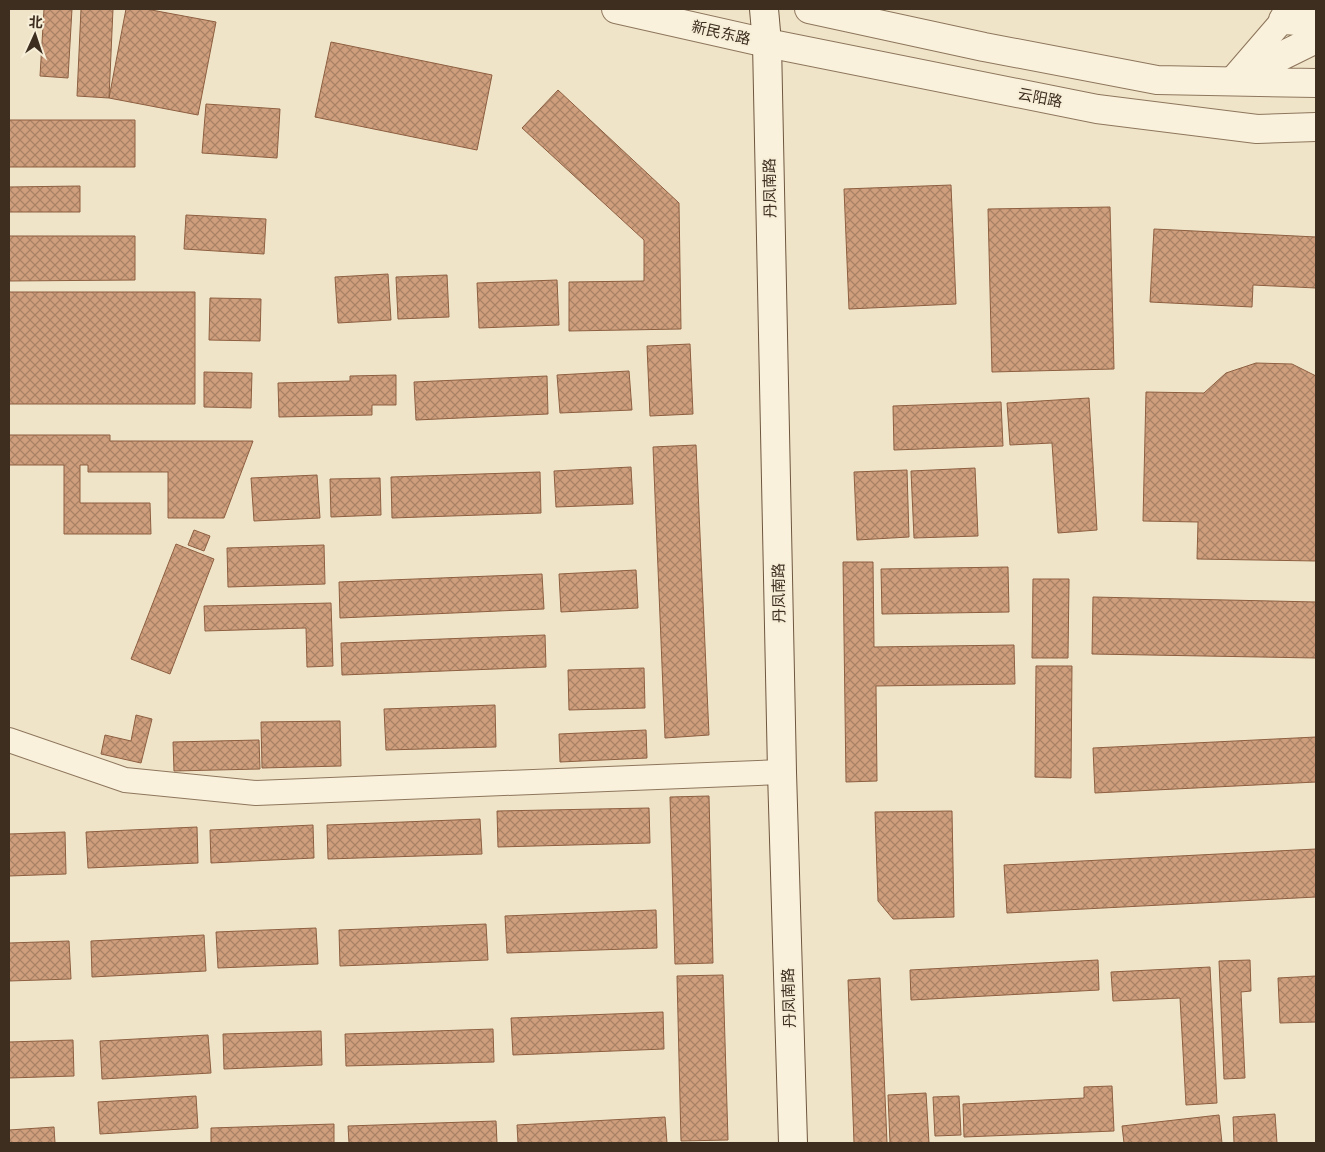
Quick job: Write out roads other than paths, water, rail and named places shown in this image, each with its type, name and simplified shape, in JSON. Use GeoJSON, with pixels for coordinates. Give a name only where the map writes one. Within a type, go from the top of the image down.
{"type":"FeatureCollection","features":[{"type":"Feature","properties":{"kind":"street","name":"新民东路"},"geometry":{"type":"LineString","coordinates":[[616,9],[767,43]]}},
{"type":"Feature","properties":{"kind":"street","name":"丹凤南路"},"geometry":{"type":"LineString","coordinates":[[764,9],[767,43],[782,772],[793,1143]]}},
{"type":"Feature","properties":{"kind":"street"},"geometry":{"type":"LineString","coordinates":[[809,9],[984,47],[1157,80],[1316,83]]}},
{"type":"Feature","properties":{"kind":"street"},"geometry":{"type":"LineString","coordinates":[[1230,81],[1284,15],[1316,22]]}},
{"type":"Feature","properties":{"kind":"street"},"geometry":{"type":"LineString","coordinates":[[1230,81],[1316,39]]}},
{"type":"Feature","properties":{"kind":"street","name":"云阳路"},"geometry":{"type":"LineString","coordinates":[[767,43],[1097,109],[1257,129],[1316,126]]}},
{"type":"Feature","properties":{"kind":"street"},"geometry":{"type":"LineString","coordinates":[[9,740],[125,780],[256,792],[782,772]]}}]}
